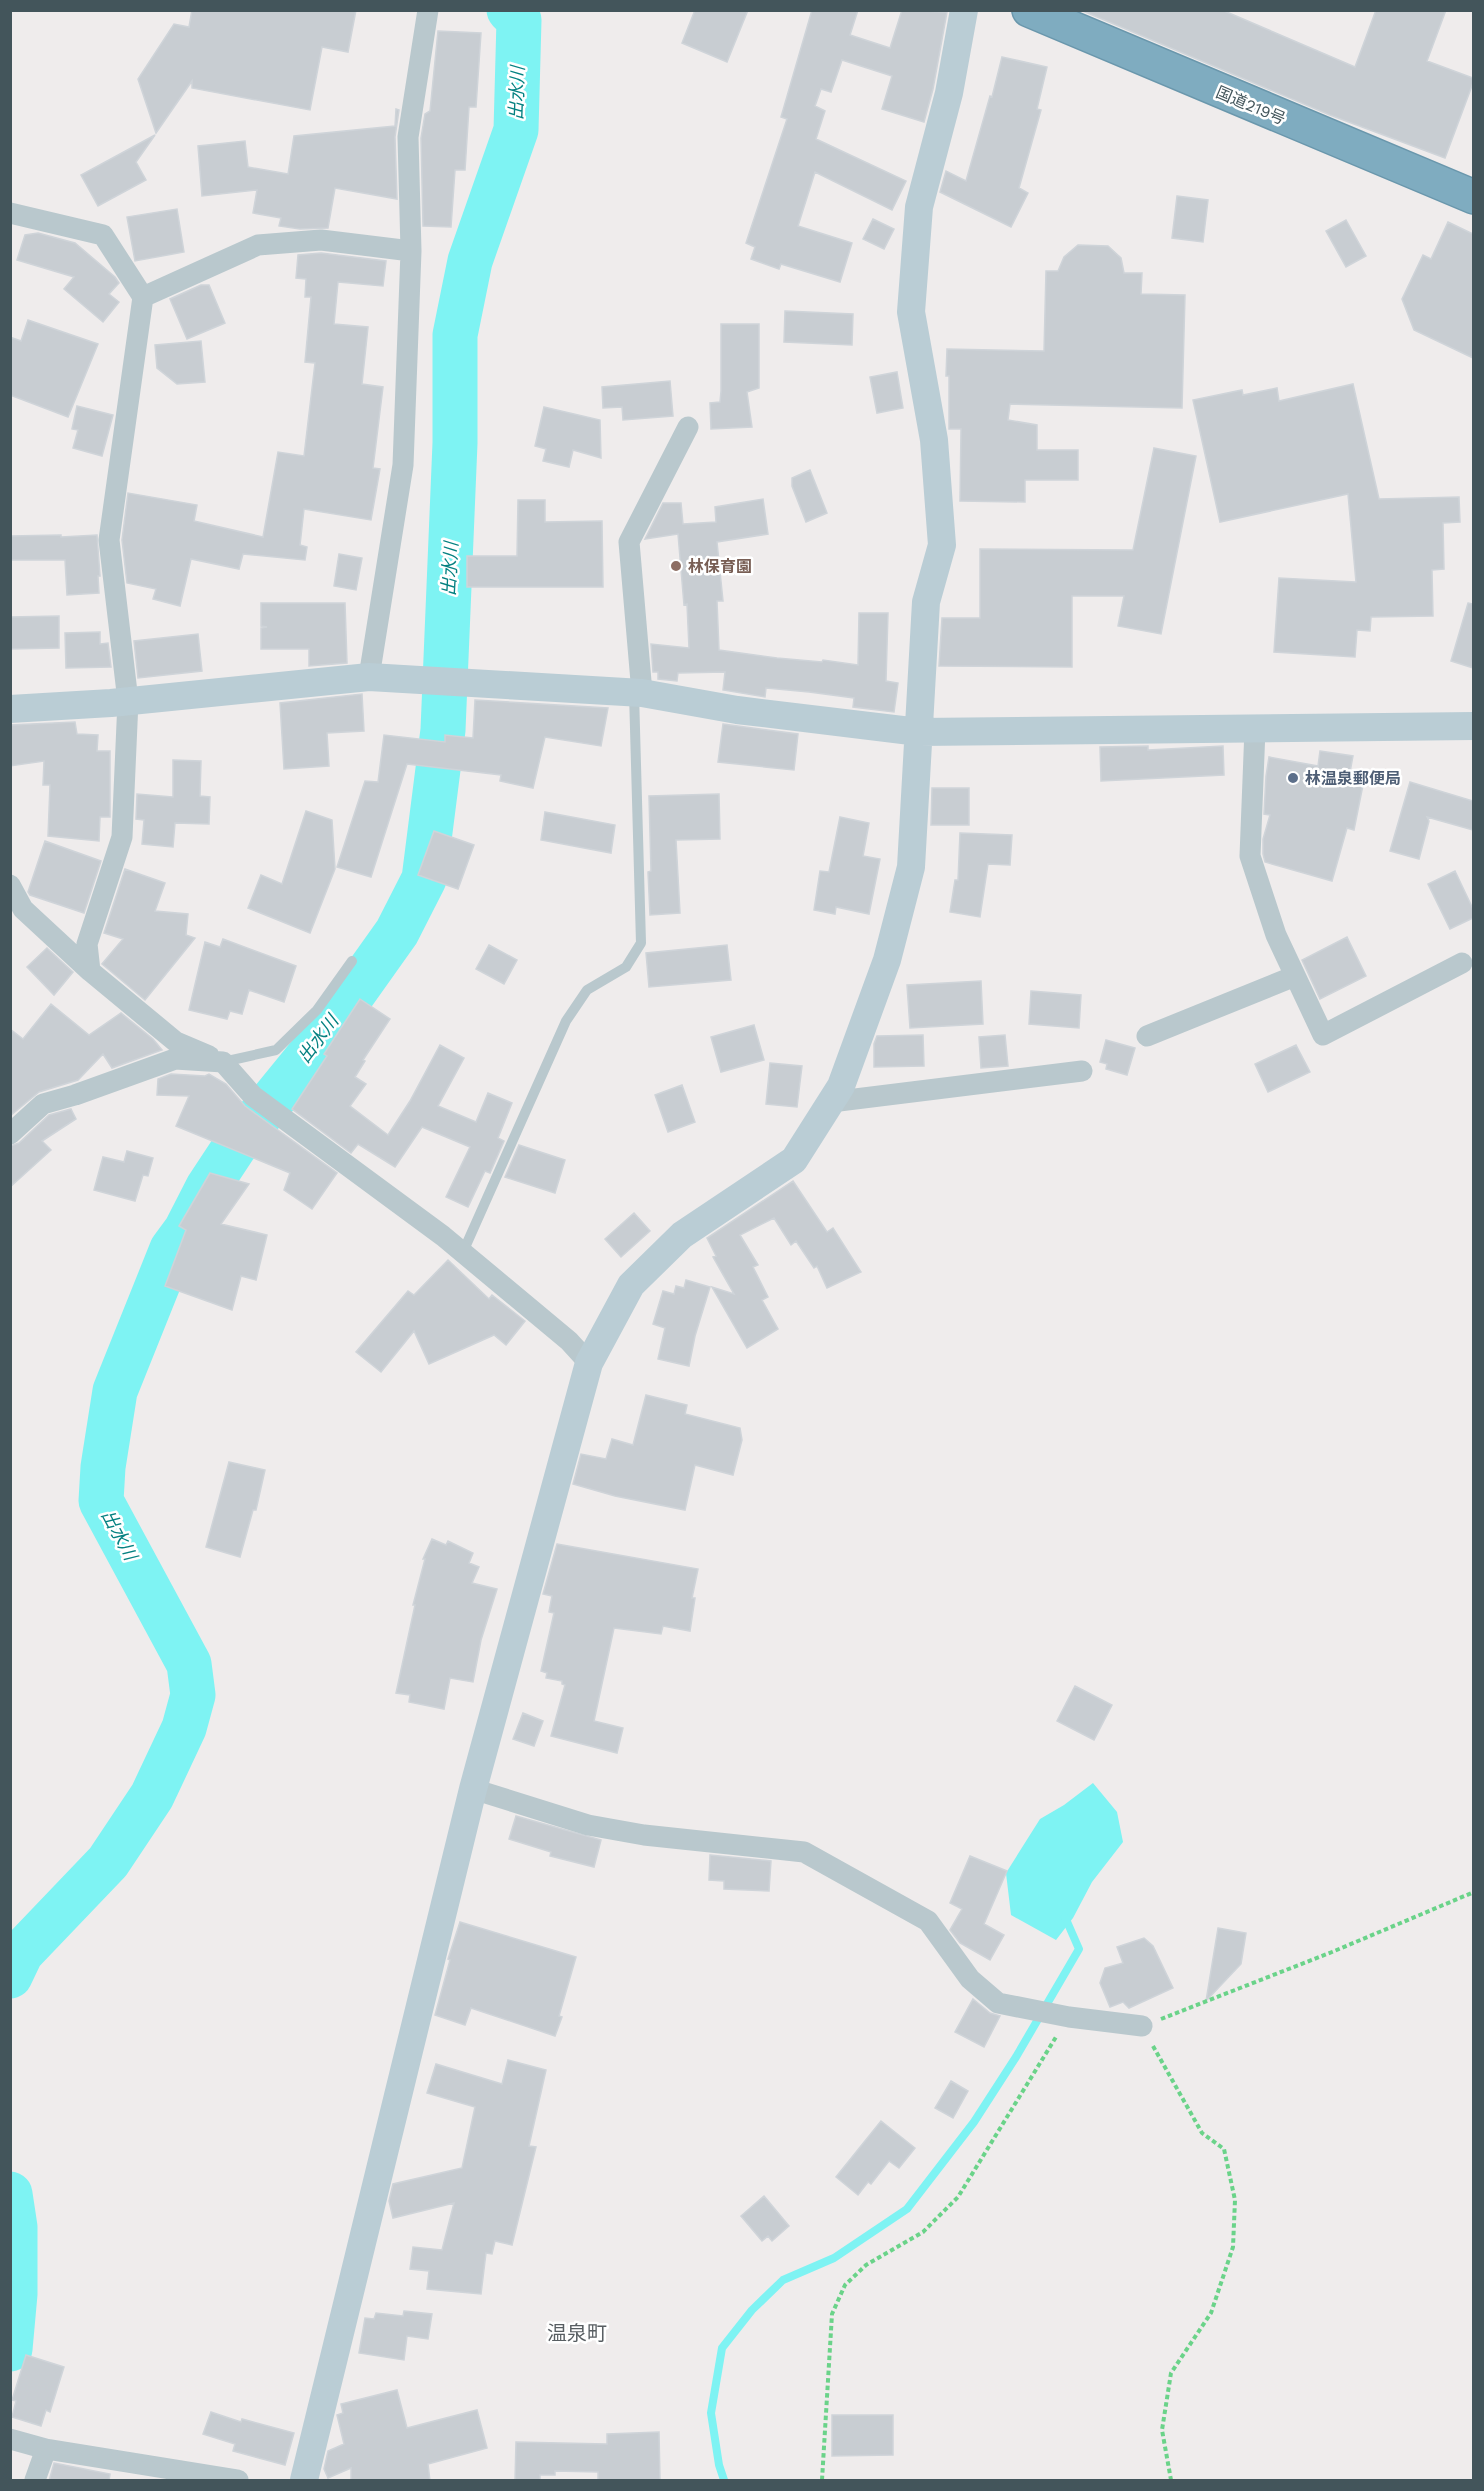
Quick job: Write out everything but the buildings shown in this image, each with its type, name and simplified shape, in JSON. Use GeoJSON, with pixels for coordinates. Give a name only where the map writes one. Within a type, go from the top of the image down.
{"type":"FeatureCollection","features":[{"type":"Feature","properties":{"kind":"highway","name":"国道219号"},"geometry":{"type":"LineString","coordinates":[[1029,10],[1473,197]]}},
{"type":"Feature","properties":{"kind":"street"},"geometry":{"type":"LineString","coordinates":[[369,676],[403,465],[411,251],[408,137],[428,10]]}},
{"type":"Feature","properties":{"kind":"street"},"geometry":{"type":"LineString","coordinates":[[304,2481],[473,1789],[589,1363],[631,1285],[682,1235],[794,1160],[841,1086],[887,960],[911,867],[926,602],[942,545],[934,440],[911,312],[919,207],[949,93],[964,10]]}},
{"type":"Feature","properties":{"kind":"street"},"geometry":{"type":"LineString","coordinates":[[10,213],[103,235],[143,297],[109,540],[128,701],[122,837],[87,944],[90,970]]}},
{"type":"Feature","properties":{"kind":"street"},"geometry":{"type":"LineString","coordinates":[[143,297],[258,245],[321,240],[411,251]]}},
{"type":"Feature","properties":{"kind":"street"},"geometry":{"type":"LineString","coordinates":[[638,693],[629,542],[688,427]]}},
{"type":"Feature","properties":{"kind":"street"},"geometry":{"type":"LineString","coordinates":[[10,709],[128,701],[369,676],[638,693],[737,710],[919,732],[1473,726]]}},
{"type":"Feature","properties":{"kind":"street"},"geometry":{"type":"LineString","coordinates":[[1255,729],[1250,856],[1276,935],[1323,1035],[1462,963]]}},
{"type":"Feature","properties":{"kind":"street"},"geometry":{"type":"LineString","coordinates":[[10,885],[23,909],[90,970],[176,1042],[224,1062],[252,1096],[350,1166],[463,1252],[570,1341],[589,1363]]}},
{"type":"Feature","properties":{"kind":"street"},"geometry":{"type":"LineString","coordinates":[[1147,1036],[1295,976]]}},
{"type":"Feature","properties":{"kind":"street"},"geometry":{"type":"LineString","coordinates":[[10,1134],[43,1104],[75,1095],[175,1059],[224,1062]]}},
{"type":"Feature","properties":{"kind":"street"},"geometry":{"type":"LineString","coordinates":[[831,1102],[1082,1071]]}},
{"type":"Feature","properties":{"kind":"street"},"geometry":{"type":"LineString","coordinates":[[473,1789],[588,1825],[644,1835],[804,1852],[928,1921],[970,1980],[998,2003],[1069,2017],[1142,2026]]}},
{"type":"Feature","properties":{"kind":"street"},"geometry":{"type":"LineString","coordinates":[[10,2439],[46,2449],[238,2481]]}},
{"type":"Feature","properties":{"kind":"street"},"geometry":{"type":"LineString","coordinates":[[35,2481],[46,2449]]}},
{"type":"Feature","properties":{"kind":"lane"},"geometry":{"type":"LineString","coordinates":[[463,1252],[566,1021],[587,990],[626,967],[641,943],[638,693]]}},
{"type":"Feature","properties":{"kind":"lane"},"geometry":{"type":"LineString","coordinates":[[224,1062],[276,1050],[317,1010],[352,961]]}},
{"type":"Feature","properties":{"kind":"path"},"geometry":{"type":"LineString","coordinates":[[1171,2481],[1162,2430],[1171,2373],[1210,2313],[1233,2247],[1235,2200],[1224,2149],[1202,2133],[1142,2026],[1332,1952],[1473,1892]]}},
{"type":"Feature","properties":{"kind":"path"},"geometry":{"type":"LineString","coordinates":[[822,2481],[832,2314],[845,2285],[866,2265],[923,2232],[958,2197],[1069,2017]]}},
{"type":"Feature","properties":{"kind":"water"},"geometry":{"type":"Polygon","coordinates":[[[1093,1783],[1117,1812],[1123,1842],[1092,1882],[1073,1918],[1056,1940],[1011,1915],[1006,1873],[1040,1819],[1064,1805],[1093,1783]]]}},
{"type":"Feature","properties":{"kind":"waterway","name":"出水川"},"geometry":{"type":"LineString","coordinates":[[10,1976],[21,1953],[108,1862],[152,1796],[184,1728],[193,1695],[189,1664],[101,1501],[103,1467],[115,1391],[172,1249],[186,1230],[208,1187],[235,1146],[311,1053],[397,932],[424,879],[443,730],[455,443],[455,335],[470,261],[516,130],[519,20],[509,10]]}},
{"type":"Feature","properties":{"kind":"waterway"},"geometry":{"type":"LineString","coordinates":[[724,2480],[719,2465],[711,2413],[722,2348],[752,2310],[783,2280],[834,2258],[907,2209],[974,2122],[1016,2057],[1079,1949],[1065,1917]]}},
{"type":"Feature","properties":{"kind":"waterway","name":"出水川"},"geometry":{"type":"LineString","coordinates":[[10,2194],[15,2227],[15,2294],[10,2349]]}},
{"type":"Feature","properties":{"kind":"place","name":"林保育園"},"geometry":{"type":"Point","coordinates":[676,566]}},
{"type":"Feature","properties":{"kind":"place","name":"林温泉郵便局"},"geometry":{"type":"Point","coordinates":[1293,778]}},
{"type":"Feature","properties":{"kind":"district","name":"温泉町"},"geometry":{"type":"Point","coordinates":[577,2333]}}]}
